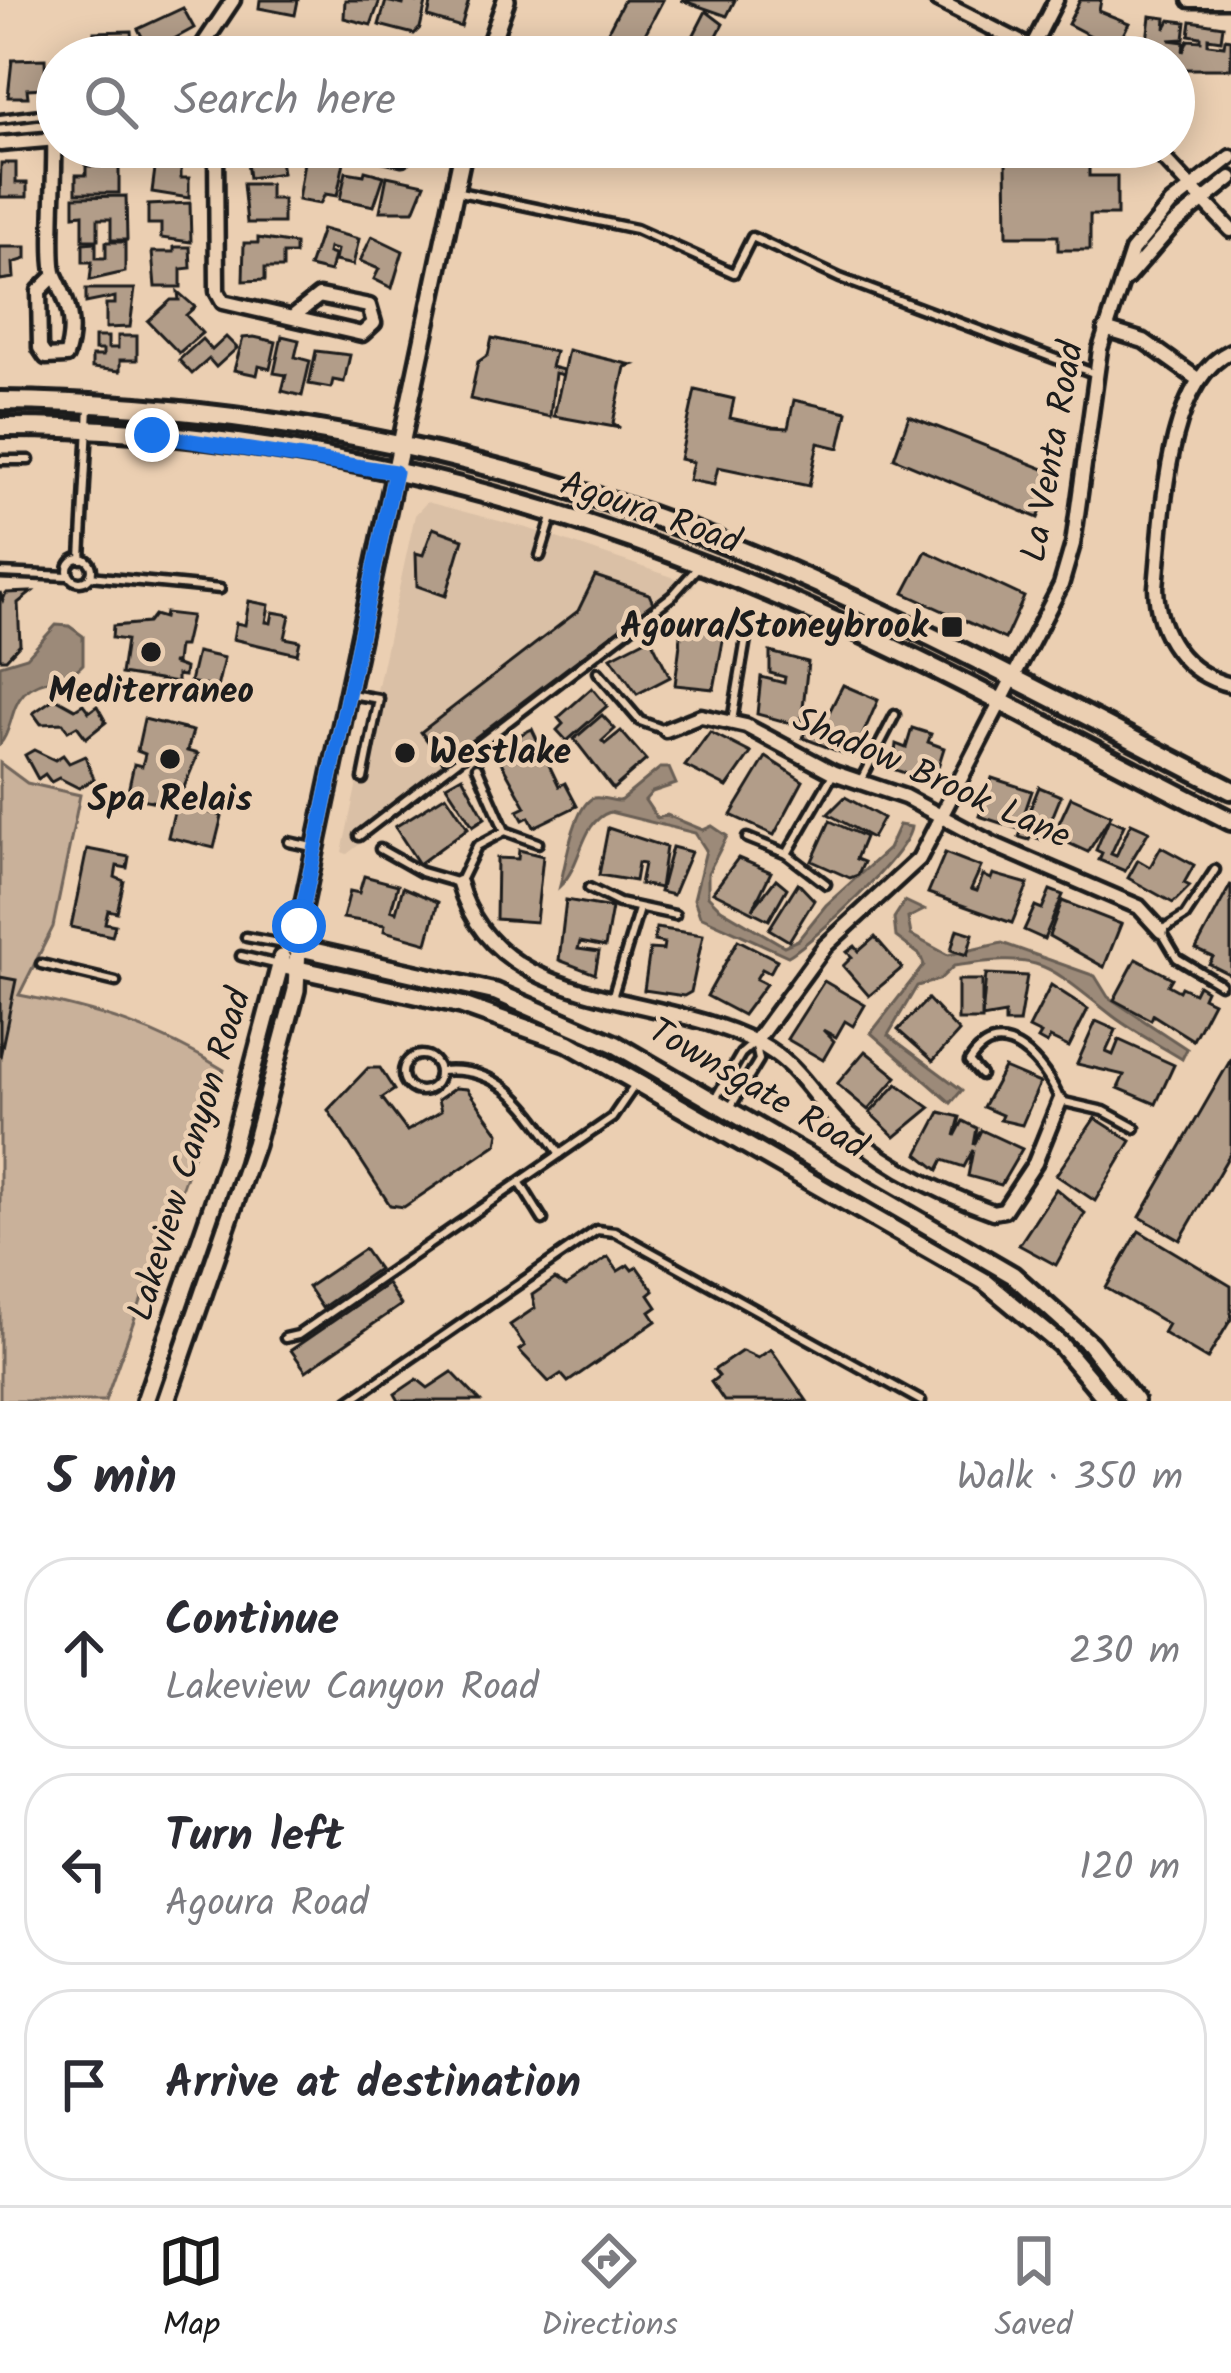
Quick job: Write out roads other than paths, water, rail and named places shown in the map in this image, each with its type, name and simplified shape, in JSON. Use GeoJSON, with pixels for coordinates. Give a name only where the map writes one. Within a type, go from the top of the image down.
{"type":"FeatureCollection","features":[{"type":"Feature","properties":{"kind":"main road","name":"Agoura Road"},"geometry":{"type":"LineString","coordinates":[[0,401],[89,404],[254,421],[400,448],[542,482],[691,530],[838,592],[1231,821]]}},
{"type":"Feature","properties":{"kind":"main road","name":"Agoura Road"},"geometry":{"type":"LineString","coordinates":[[0,427],[237,444],[395,472],[553,514],[700,564],[1231,790]]}},
{"type":"Feature","properties":{"kind":"street"},"geometry":{"type":"LineString","coordinates":[[209,36],[233,0]]}},
{"type":"Feature","properties":{"kind":"street"},"geometry":{"type":"LineString","coordinates":[[493,36],[506,0]]}},
{"type":"Feature","properties":{"kind":"street"},"geometry":{"type":"LineString","coordinates":[[937,0],[1010,36]]}},
{"type":"Feature","properties":{"kind":"street"},"geometry":{"type":"LineString","coordinates":[[1038,36],[1056,0]]}},
{"type":"Feature","properties":{"kind":"street"},"geometry":{"type":"LineString","coordinates":[[1190,0],[1231,0]]}},
{"type":"Feature","properties":{"kind":"street"},"geometry":{"type":"LineString","coordinates":[[0,144],[36,141]]}},
{"type":"Feature","properties":{"kind":"street","name":"La Venta Road"},"geometry":{"type":"LineString","coordinates":[[755,1042],[822,950],[896,886],[942,820],[1069,561],[1096,374],[1106,328],[1138,240],[1231,157]]}},
{"type":"Feature","properties":{"kind":"street"},"geometry":{"type":"LineString","coordinates":[[55,168],[55,275],[68,294],[70,346],[66,356],[56,358],[46,357],[40,348],[39,291],[55,275]]}},
{"type":"Feature","properties":{"kind":"street"},"geometry":{"type":"LineString","coordinates":[[216,168],[217,291],[223,302],[362,334],[374,323],[369,306],[319,296],[295,315]]}},
{"type":"Feature","properties":{"kind":"street","name":"Lakeview Canyon Road"},"geometry":{"type":"LineString","coordinates":[[166,1401],[255,1144],[299,969],[294,947],[460,168]]}},
{"type":"Feature","properties":{"kind":"street"},"geometry":{"type":"LineString","coordinates":[[1172,168],[1231,230]]}},
{"type":"Feature","properties":{"kind":"street","name":"La Venta Road"},"geometry":{"type":"LineString","coordinates":[[1121,284],[1231,178]]}},
{"type":"Feature","properties":{"kind":"street"},"geometry":{"type":"LineString","coordinates":[[1106,328],[1144,340],[1196,378]]}},
{"type":"Feature","properties":{"kind":"street"},"geometry":{"type":"LineString","coordinates":[[1231,351],[1196,378],[1180,416],[1156,606],[1178,652],[1212,680],[1231,685]]}},
{"type":"Feature","properties":{"kind":"street"},"geometry":{"type":"LineString","coordinates":[[667,730],[701,716],[732,721]]}},
{"type":"Feature","properties":{"kind":"street","name":"Shadow Brook Lane"},"geometry":{"type":"LineString","coordinates":[[732,721],[834,773],[905,797],[942,820],[1139,907],[1160,931]]}},
{"type":"Feature","properties":{"kind":"street"},"geometry":{"type":"LineString","coordinates":[[459,883],[482,931],[517,960],[610,1002],[692,1016],[755,1042],[799,1074],[864,1146],[993,1212],[1004,1210],[1035,1163],[1060,1101]]}},
{"type":"Feature","properties":{"kind":"street","name":"Lakeview Canyon Road"},"geometry":{"type":"LineString","coordinates":[[145,1401],[229,1158],[280,965],[294,947]]}},
{"type":"Feature","properties":{"kind":"street","name":"Townsgate Road"},"geometry":{"type":"LineString","coordinates":[[294,947],[436,975],[535,1006],[722,1105],[1013,1274],[1090,1343],[1135,1401]]}},
{"type":"Feature","properties":{"kind":"street","name":"Townsgate Road"},"geometry":{"type":"LineString","coordinates":[[280,965],[494,1014],[568,1042],[984,1281],[1051,1335],[1108,1401]]}},
{"type":"Feature","properties":{"kind":"street"},"geometry":{"type":"LineString","coordinates":[[638,1080],[653,1077],[700,1102],[722,1105]]}},
{"type":"Feature","properties":{"kind":"lane"},"geometry":{"type":"LineString","coordinates":[[0,119],[36,115]]}},
{"type":"Feature","properties":{"kind":"lane"},"geometry":{"type":"LineString","coordinates":[[455,190],[636,230],[734,273],[752,237],[840,278],[1096,374]]}},
{"type":"Feature","properties":{"kind":"lane"},"geometry":{"type":"LineString","coordinates":[[81,559],[89,404]]}},
{"type":"Feature","properties":{"kind":"lane"},"geometry":{"type":"LineString","coordinates":[[0,460],[29,460]]}},
{"type":"Feature","properties":{"kind":"lane"},"geometry":{"type":"LineString","coordinates":[[540,556],[553,514]]}},
{"type":"Feature","properties":{"kind":"lane"},"geometry":{"type":"LineString","coordinates":[[81,559],[91,565],[90,576]]}},
{"type":"Feature","properties":{"kind":"lane"},"geometry":{"type":"LineString","coordinates":[[70,576],[69,566],[81,559]]}},
{"type":"Feature","properties":{"kind":"lane"},"geometry":{"type":"LineString","coordinates":[[359,836],[672,596],[700,564]]}},
{"type":"Feature","properties":{"kind":"lane"},"geometry":{"type":"LineString","coordinates":[[0,573],[220,589]]}},
{"type":"Feature","properties":{"kind":"lane"},"geometry":{"type":"LineString","coordinates":[[732,721],[748,627]]}},
{"type":"Feature","properties":{"kind":"lane"},"geometry":{"type":"LineString","coordinates":[[598,672],[640,721],[667,730]]}},
{"type":"Feature","properties":{"kind":"lane"},"geometry":{"type":"LineString","coordinates":[[349,694],[380,699],[363,779]]}},
{"type":"Feature","properties":{"kind":"lane"},"geometry":{"type":"LineString","coordinates":[[860,782],[896,715]]}},
{"type":"Feature","properties":{"kind":"lane"},"geometry":{"type":"LineString","coordinates":[[476,767],[505,831],[538,843]]}},
{"type":"Feature","properties":{"kind":"lane"},"geometry":{"type":"LineString","coordinates":[[787,854],[834,773]]}},
{"type":"Feature","properties":{"kind":"lane"},"geometry":{"type":"LineString","coordinates":[[380,849],[421,872],[459,883],[477,846],[505,831]]}},
{"type":"Feature","properties":{"kind":"lane"},"geometry":{"type":"LineString","coordinates":[[747,838],[787,854],[826,884]]}},
{"type":"Feature","properties":{"kind":"lane"},"geometry":{"type":"LineString","coordinates":[[289,842],[316,848]]}},
{"type":"Feature","properties":{"kind":"lane"},"geometry":{"type":"LineString","coordinates":[[1215,870],[1185,916],[1160,931],[1177,958],[1220,984]]}},
{"type":"Feature","properties":{"kind":"lane"},"geometry":{"type":"LineString","coordinates":[[589,888],[639,909],[675,915]]}},
{"type":"Feature","properties":{"kind":"lane"},"geometry":{"type":"LineString","coordinates":[[610,1002],[639,909]]}},
{"type":"Feature","properties":{"kind":"lane"},"geometry":{"type":"LineString","coordinates":[[246,937],[294,947]]}},
{"type":"Feature","properties":{"kind":"lane"},"geometry":{"type":"LineString","coordinates":[[241,956],[280,965]]}},
{"type":"Feature","properties":{"kind":"lane"},"geometry":{"type":"LineString","coordinates":[[41,964],[116,982]]}},
{"type":"Feature","properties":{"kind":"lane"},"geometry":{"type":"LineString","coordinates":[[755,1042],[759,1060],[722,1105],[741,1054],[755,1042]]}},
{"type":"Feature","properties":{"kind":"lane"},"geometry":{"type":"LineString","coordinates":[[981,1075],[969,1063],[972,1057],[993,1042],[1007,1043],[1049,1071],[1060,1101],[1104,1111],[1135,1128]]}},
{"type":"Feature","properties":{"kind":"lane"},"geometry":{"type":"LineString","coordinates":[[418,1054],[431,1057],[440,1071],[427,1090],[410,1087],[404,1077],[405,1065],[418,1054]]}},
{"type":"Feature","properties":{"kind":"lane"},"geometry":{"type":"LineString","coordinates":[[440,1071],[483,1075],[516,1092],[560,1154]]}},
{"type":"Feature","properties":{"kind":"lane"},"geometry":{"type":"LineString","coordinates":[[284,1338],[298,1335],[612,1118],[638,1080]]}},
{"type":"Feature","properties":{"kind":"lane"},"geometry":{"type":"LineString","coordinates":[[519,1182],[544,1220]]}},
{"type":"Feature","properties":{"kind":"lane"},"geometry":{"type":"LineString","coordinates":[[350,1401],[597,1229],[615,1232],[921,1401]]}},
{"type":"Feature","properties":{"kind":"place","name":"Agoura/Stoneybrook"},"geometry":{"type":"Point","coordinates":[952,627]}},
{"type":"Feature","properties":{"kind":"place","name":"Mediterraneo"},"geometry":{"type":"Point","coordinates":[151,652]}},
{"type":"Feature","properties":{"kind":"place","name":"Westlake"},"geometry":{"type":"Point","coordinates":[405,753]}},
{"type":"Feature","properties":{"kind":"place","name":"Spa Relais"},"geometry":{"type":"Point","coordinates":[170,759]}}]}
